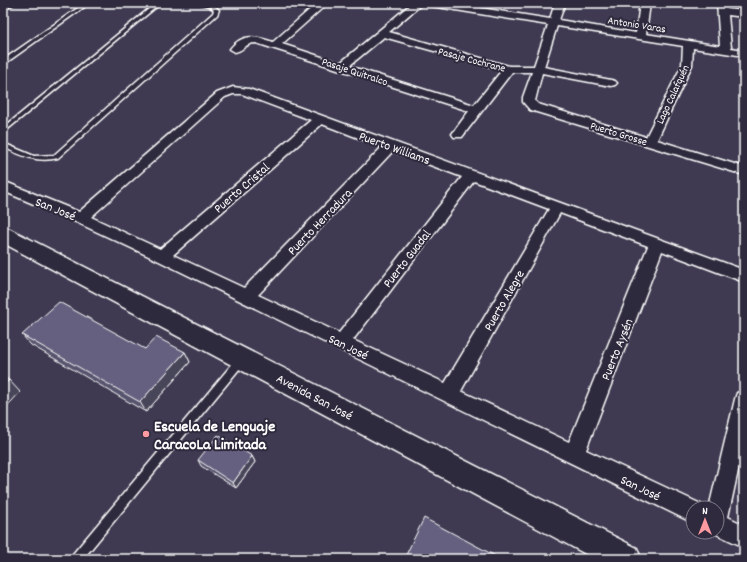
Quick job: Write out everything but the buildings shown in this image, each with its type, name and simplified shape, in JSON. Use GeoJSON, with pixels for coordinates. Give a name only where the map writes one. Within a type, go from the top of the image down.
{"type":"FeatureCollection","features":[{"type":"Feature","properties":{"kind":"main road","name":"Avenida San José"},"geometry":{"type":"LineString","coordinates":[[3,234],[626,559]]}},
{"type":"Feature","properties":{"kind":"street"},"geometry":{"type":"LineString","coordinates":[[275,46],[323,3]]}},
{"type":"Feature","properties":{"kind":"street"},"geometry":{"type":"LineString","coordinates":[[341,67],[418,3]]}},
{"type":"Feature","properties":{"kind":"street","name":"Antonio Varas"},"geometry":{"type":"LineString","coordinates":[[431,3],[744,53]]}},
{"type":"Feature","properties":{"kind":"street","name":"Puerto Grosse"},"geometry":{"type":"LineString","coordinates":[[560,3],[529,96],[529,102],[534,107],[744,171]]}},
{"type":"Feature","properties":{"kind":"street"},"geometry":{"type":"LineString","coordinates":[[641,37],[645,3]]}},
{"type":"Feature","properties":{"kind":"street"},"geometry":{"type":"LineString","coordinates":[[726,50],[722,7],[744,14]]}},
{"type":"Feature","properties":{"kind":"street","name":"Pasaje Cochrane"},"geometry":{"type":"LineString","coordinates":[[382,34],[509,69],[539,69],[611,82]]}},
{"type":"Feature","properties":{"kind":"street","name":"Pasaje Quitralco"},"geometry":{"type":"LineString","coordinates":[[234,49],[250,39],[477,110]]}},
{"type":"Feature","properties":{"kind":"street","name":"Lago Calafquén"},"geometry":{"type":"LineString","coordinates":[[650,142],[688,65],[688,44]]}},
{"type":"Feature","properties":{"kind":"street"},"geometry":{"type":"LineString","coordinates":[[458,134],[509,69]]}},
{"type":"Feature","properties":{"kind":"street","name":"Puerto Williams"},"geometry":{"type":"LineString","coordinates":[[81,218],[225,93],[233,90],[242,90],[744,276]]}},
{"type":"Feature","properties":{"kind":"street","name":"Puerto Cristal"},"geometry":{"type":"LineString","coordinates":[[162,256],[320,119]]}},
{"type":"Feature","properties":{"kind":"street","name":"Puerto Herradura"},"geometry":{"type":"LineString","coordinates":[[247,296],[392,145]]}},
{"type":"Feature","properties":{"kind":"street","name":"Puerto Guadal"},"geometry":{"type":"LineString","coordinates":[[342,342],[470,175]]}},
{"type":"Feature","properties":{"kind":"street","name":"San José"},"geometry":{"type":"LineString","coordinates":[[3,186],[81,218],[247,296],[685,508]]}},
{"type":"Feature","properties":{"kind":"street","name":"Puerto Alegre"},"geometry":{"type":"LineString","coordinates":[[449,394],[557,207]]}},
{"type":"Feature","properties":{"kind":"street","name":"Puerto Aysén"},"geometry":{"type":"LineString","coordinates":[[574,454],[657,244]]}},
{"type":"Feature","properties":{"kind":"street"},"geometry":{"type":"LineString","coordinates":[[721,500],[744,399]]}},
{"type":"Feature","properties":{"kind":"street"},"geometry":{"type":"LineString","coordinates":[[725,527],[744,536]]}},
{"type":"Feature","properties":{"kind":"lane"},"geometry":{"type":"LineString","coordinates":[[3,10],[14,3]]}},
{"type":"Feature","properties":{"kind":"lane"},"geometry":{"type":"LineString","coordinates":[[3,63],[88,3]]}},
{"type":"Feature","properties":{"kind":"lane"},"geometry":{"type":"LineString","coordinates":[[3,131],[160,3]]}},
{"type":"Feature","properties":{"kind":"lane"},"geometry":{"type":"LineString","coordinates":[[3,145],[33,158],[44,159],[56,157],[215,14],[217,10],[210,5],[197,3]]}},
{"type":"Feature","properties":{"kind":"lane"},"geometry":{"type":"LineString","coordinates":[[76,559],[242,359]]}},
{"type":"Feature","properties":{"kind":"place","name":"Escuela de Lenguaje CaracoLa Limitada"},"geometry":{"type":"Point","coordinates":[146,434]}}]}
